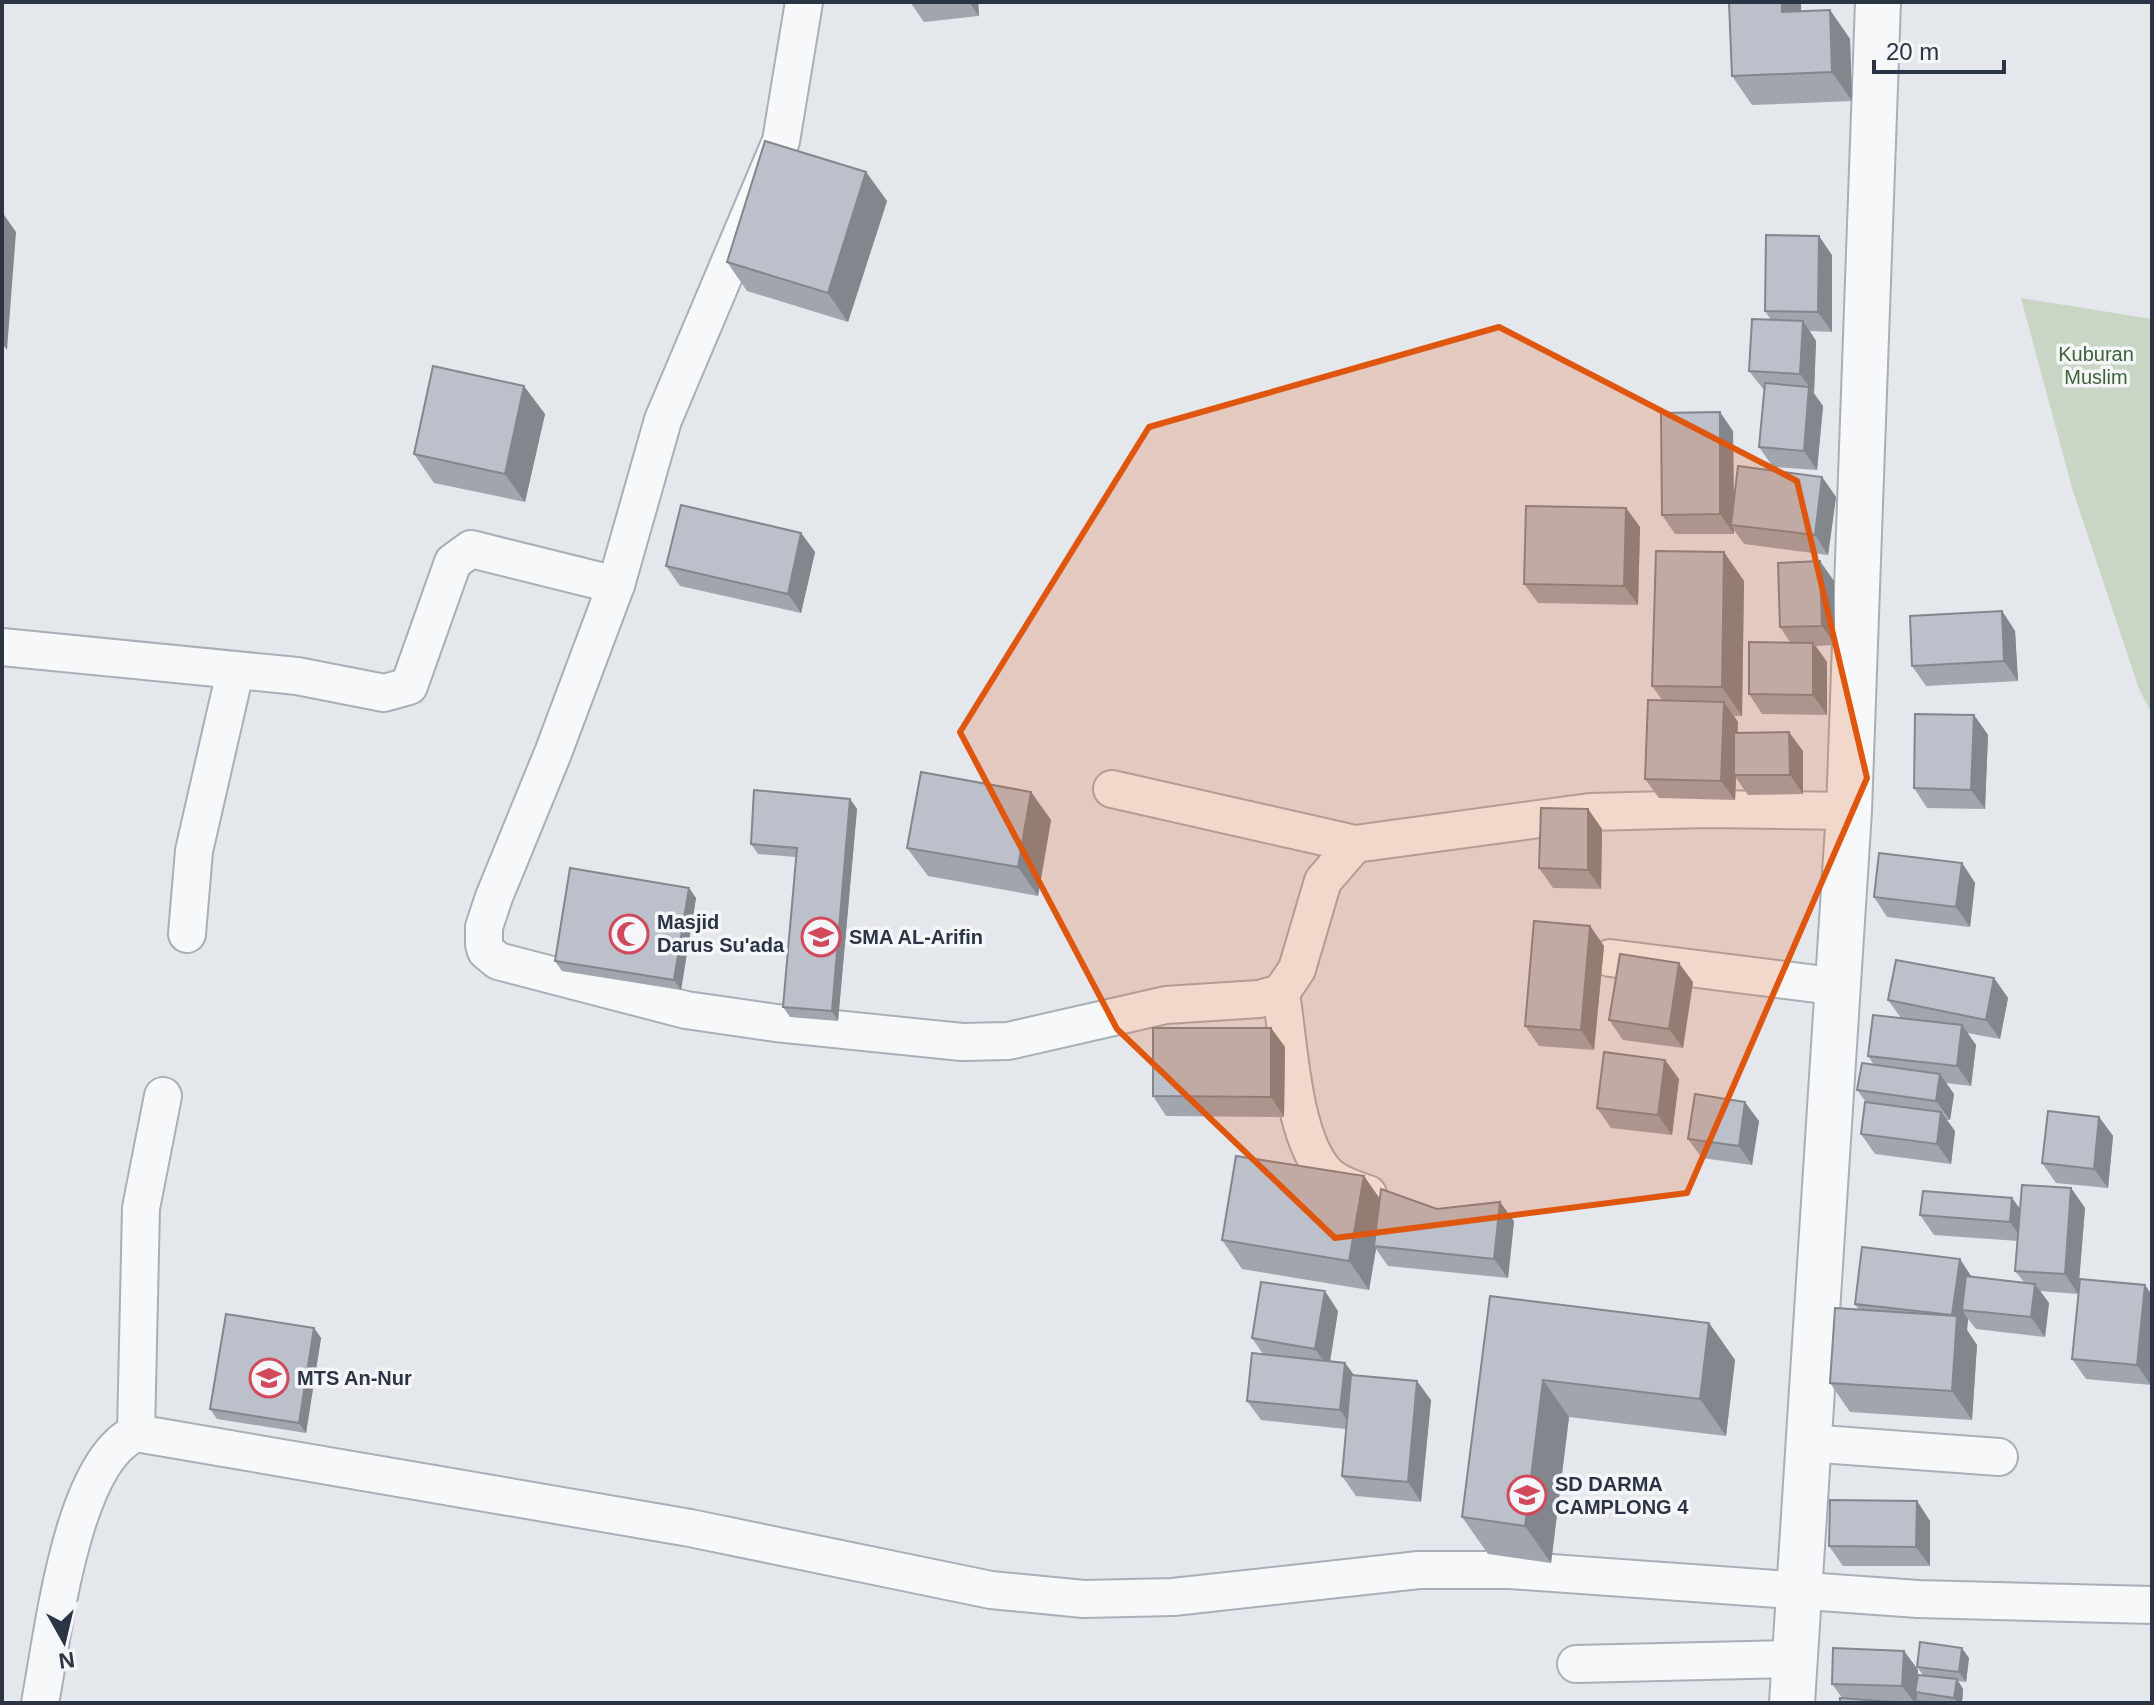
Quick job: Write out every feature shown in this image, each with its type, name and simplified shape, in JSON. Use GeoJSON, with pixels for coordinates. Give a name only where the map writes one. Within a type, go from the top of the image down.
{"type":"FeatureCollection","features":[{"type":"Feature","properties":{"kind":"street"},"geometry":{"type":"LineString","coordinates":[[804,2],[781,141],[663,420],[616,585],[484,927],[486,951],[498,961],[686,1010],[776,1023],[962,1042],[1008,1041],[1166,1005],[1259,999],[1281,993],[1297,969],[1323,881],[1355,844]]}},
{"type":"Feature","properties":{"kind":"street"},"geometry":{"type":"LineString","coordinates":[[1792,1703],[1849,811],[1878,2]]}},
{"type":"Feature","properties":{"kind":"street"},"geometry":{"type":"LineString","coordinates":[[2,647],[297,676],[384,693],[401,690],[413,678],[453,562],[471,549],[616,585]]}},
{"type":"Feature","properties":{"kind":"street"},"geometry":{"type":"LineString","coordinates":[[187,934],[194,851],[235,672]]}},
{"type":"Feature","properties":{"kind":"street"},"geometry":{"type":"LineString","coordinates":[[1112,789],[1355,844],[1590,812],[1708,809],[1849,811]]}},
{"type":"Feature","properties":{"kind":"street"},"geometry":{"type":"LineString","coordinates":[[1610,958],[1840,987]]}},
{"type":"Feature","properties":{"kind":"street"},"geometry":{"type":"LineString","coordinates":[[1281,993],[1298,1104],[1311,1150],[1329,1175],[1350,1188],[1402,1205]]}},
{"type":"Feature","properties":{"kind":"street"},"geometry":{"type":"LineString","coordinates":[[136,1433],[141,1208],[163,1096]]}},
{"type":"Feature","properties":{"kind":"street"},"geometry":{"type":"LineString","coordinates":[[40,1703],[75,1525],[102,1464],[120,1440],[136,1433],[690,1528],[991,1590],[1084,1599],[1173,1597],[1419,1570],[1510,1570],[1918,1599],[2152,1605]]}},
{"type":"Feature","properties":{"kind":"street"},"geometry":{"type":"LineString","coordinates":[[1807,1443],[1999,1457]]}},
{"type":"Feature","properties":{"kind":"street"},"geometry":{"type":"LineString","coordinates":[[1576,1664],[1794,1659]]}},
{"type":"Feature","properties":{"kind":"highlighted area"},"geometry":{"type":"Polygon","coordinates":[[[1499,327],[1797,481],[1867,778],[1687,1193],[1335,1238],[1117,1029],[960,732],[1149,427],[1499,327]]]}},
{"type":"Feature","properties":{"kind":"green space","name":"Kuburan Muslim"},"geometry":{"type":"Polygon","coordinates":[[[2021,298],[2152,319],[2152,714],[2139,689],[2072,488],[2021,298]]]}},
{"type":"Feature","properties":{"kind":"building"},"geometry":{"type":"Polygon","coordinates":[[[1729,2],[1782,2],[1782,12],[1830,10],[1832,72],[1732,76],[1729,2]]]}},
{"type":"Feature","properties":{"kind":"building"},"geometry":{"type":"Polygon","coordinates":[[[765,141],[866,172],[828,293],[727,262],[765,141]]]}},
{"type":"Feature","properties":{"kind":"building"},"geometry":{"type":"Polygon","coordinates":[[[1766,235],[1819,236],[1818,312],[1765,311],[1766,235]]]}},
{"type":"Feature","properties":{"kind":"building"},"geometry":{"type":"Polygon","coordinates":[[[1752,319],[1803,321],[1800,374],[1749,371],[1752,319]]]}},
{"type":"Feature","properties":{"kind":"building"},"geometry":{"type":"Polygon","coordinates":[[[433,366],[524,386],[505,474],[414,454],[433,366]]]}},
{"type":"Feature","properties":{"kind":"building"},"geometry":{"type":"Polygon","coordinates":[[[1765,383],[1809,387],[1804,451],[1759,447],[1765,383]]]}},
{"type":"Feature","properties":{"kind":"building"},"geometry":{"type":"Polygon","coordinates":[[[1720,412],[1720,514],[1662,515],[1661,413],[1720,412]]]}},
{"type":"Feature","properties":{"kind":"building"},"geometry":{"type":"Polygon","coordinates":[[[1738,466],[1822,477],[1815,535],[1731,525],[1738,466]]]}},
{"type":"Feature","properties":{"kind":"building"},"geometry":{"type":"Polygon","coordinates":[[[681,505],[801,533],[788,594],[666,566],[681,505]]]}},
{"type":"Feature","properties":{"kind":"building"},"geometry":{"type":"Polygon","coordinates":[[[1526,506],[1626,508],[1624,586],[1524,584],[1526,506]]]}},
{"type":"Feature","properties":{"kind":"building"},"geometry":{"type":"Polygon","coordinates":[[[1656,551],[1724,552],[1722,687],[1652,686],[1656,551]]]}},
{"type":"Feature","properties":{"kind":"building"},"geometry":{"type":"Polygon","coordinates":[[[1820,561],[1822,626],[1780,627],[1778,563],[1820,561]]]}},
{"type":"Feature","properties":{"kind":"building"},"geometry":{"type":"Polygon","coordinates":[[[2002,611],[2004,661],[1912,666],[1910,616],[2002,611]]]}},
{"type":"Feature","properties":{"kind":"building"},"geometry":{"type":"Polygon","coordinates":[[[1749,642],[1813,643],[1813,695],[1749,694],[1749,642]]]}},
{"type":"Feature","properties":{"kind":"building"},"geometry":{"type":"Polygon","coordinates":[[[1648,700],[1724,702],[1721,781],[1645,779],[1648,700]]]}},
{"type":"Feature","properties":{"kind":"building"},"geometry":{"type":"Polygon","coordinates":[[[1915,714],[1974,715],[1971,790],[1914,788],[1915,714]]]}},
{"type":"Feature","properties":{"kind":"building"},"geometry":{"type":"Polygon","coordinates":[[[1789,732],[1790,775],[1734,775],[1734,733],[1789,732]]]}},
{"type":"Feature","properties":{"kind":"building"},"geometry":{"type":"Polygon","coordinates":[[[921,772],[1031,792],[1018,867],[907,848],[921,772]]]}},
{"type":"Feature","properties":{"kind":"building","name":"SMA AL-Arifin"},"geometry":{"type":"Polygon","coordinates":[[[754,790],[850,799],[832,1011],[783,1007],[797,848],[751,844],[754,790]]]}},
{"type":"Feature","properties":{"kind":"building"},"geometry":{"type":"Polygon","coordinates":[[[1541,808],[1588,809],[1588,870],[1539,868],[1541,808]]]}},
{"type":"Feature","properties":{"kind":"building"},"geometry":{"type":"Polygon","coordinates":[[[1879,853],[1962,863],[1956,907],[1874,897],[1879,853]]]}},
{"type":"Feature","properties":{"kind":"building","name":"Masjid Darus Su'ada"},"geometry":{"type":"Polygon","coordinates":[[[570,868],[689,888],[674,980],[555,961],[570,868]]]}},
{"type":"Feature","properties":{"kind":"building"},"geometry":{"type":"Polygon","coordinates":[[[1534,921],[1590,926],[1581,1030],[1525,1026],[1534,921]]]}},
{"type":"Feature","properties":{"kind":"building"},"geometry":{"type":"Polygon","coordinates":[[[1620,954],[1679,963],[1669,1029],[1609,1020],[1620,954]]]}},
{"type":"Feature","properties":{"kind":"building"},"geometry":{"type":"Polygon","coordinates":[[[1896,960],[1994,978],[1986,1020],[1888,1000],[1896,960]]]}},
{"type":"Feature","properties":{"kind":"building"},"geometry":{"type":"Polygon","coordinates":[[[1873,1015],[1962,1025],[1957,1066],[1868,1056],[1873,1015]]]}},
{"type":"Feature","properties":{"kind":"building"},"geometry":{"type":"Polygon","coordinates":[[[1153,1028],[1271,1028],[1271,1097],[1153,1096],[1153,1028]]]}},
{"type":"Feature","properties":{"kind":"building"},"geometry":{"type":"Polygon","coordinates":[[[1604,1052],[1665,1060],[1658,1115],[1597,1108],[1604,1052]]]}},
{"type":"Feature","properties":{"kind":"building"},"geometry":{"type":"Polygon","coordinates":[[[1862,1063],[1940,1074],[1936,1101],[1857,1090],[1862,1063]]]}},
{"type":"Feature","properties":{"kind":"building"},"geometry":{"type":"Polygon","coordinates":[[[1695,1094],[1745,1102],[1739,1146],[1688,1139],[1695,1094]]]}},
{"type":"Feature","properties":{"kind":"building"},"geometry":{"type":"Polygon","coordinates":[[[1865,1102],[1941,1112],[1937,1144],[1861,1134],[1865,1102]]]}},
{"type":"Feature","properties":{"kind":"building"},"geometry":{"type":"Polygon","coordinates":[[[2048,1111],[2099,1117],[2094,1169],[2042,1163],[2048,1111]]]}},
{"type":"Feature","properties":{"kind":"building"},"geometry":{"type":"Polygon","coordinates":[[[1236,1156],[1364,1176],[1349,1261],[1222,1240],[1236,1156]]]}},
{"type":"Feature","properties":{"kind":"building"},"geometry":{"type":"Polygon","coordinates":[[[2022,1185],[2071,1188],[2065,1274],[2015,1271],[2022,1185]]]}},
{"type":"Feature","properties":{"kind":"building"},"geometry":{"type":"Polygon","coordinates":[[[1381,1189],[1437,1209],[1500,1202],[1494,1259],[1374,1246],[1381,1189]]]}},
{"type":"Feature","properties":{"kind":"building"},"geometry":{"type":"Polygon","coordinates":[[[1923,1191],[2012,1198],[2010,1222],[1920,1215],[1923,1191]]]}},
{"type":"Feature","properties":{"kind":"building"},"geometry":{"type":"Polygon","coordinates":[[[1862,1247],[1960,1259],[1952,1315],[1855,1304],[1862,1247]]]}},
{"type":"Feature","properties":{"kind":"building"},"geometry":{"type":"Polygon","coordinates":[[[1966,1276],[2035,1284],[2031,1317],[1962,1310],[1966,1276]]]}},
{"type":"Feature","properties":{"kind":"building"},"geometry":{"type":"Polygon","coordinates":[[[2080,1279],[2145,1285],[2137,1365],[2072,1359],[2080,1279]]]}},
{"type":"Feature","properties":{"kind":"building"},"geometry":{"type":"Polygon","coordinates":[[[1261,1282],[1325,1291],[1315,1349],[1252,1338],[1261,1282]]]}},
{"type":"Feature","properties":{"kind":"building"},"geometry":{"type":"Polygon","coordinates":[[[1490,1296],[1709,1323],[1700,1399],[1543,1380],[1525,1526],[1462,1517],[1490,1296]]]}},
{"type":"Feature","properties":{"kind":"building"},"geometry":{"type":"Polygon","coordinates":[[[1835,1308],[1957,1316],[1952,1391],[1830,1383],[1835,1308]]]}},
{"type":"Feature","properties":{"kind":"building","name":"MTS An-Nur"},"geometry":{"type":"Polygon","coordinates":[[[226,1314],[314,1328],[299,1423],[210,1409],[226,1314]]]}},
{"type":"Feature","properties":{"kind":"building"},"geometry":{"type":"Polygon","coordinates":[[[1252,1353],[1345,1363],[1340,1410],[1247,1401],[1252,1353]]]}},
{"type":"Feature","properties":{"kind":"building"},"geometry":{"type":"Polygon","coordinates":[[[1351,1375],[1417,1381],[1408,1482],[1342,1476],[1351,1375]]]}},
{"type":"Feature","properties":{"kind":"building"},"geometry":{"type":"Polygon","coordinates":[[[1830,1500],[1917,1501],[1916,1547],[1829,1546],[1830,1500]]]}},
{"type":"Feature","properties":{"kind":"building"},"geometry":{"type":"Polygon","coordinates":[[[1920,1642],[1962,1648],[1959,1672],[1917,1667],[1920,1642]]]}},
{"type":"Feature","properties":{"kind":"building"},"geometry":{"type":"Polygon","coordinates":[[[1833,1648],[1904,1651],[1902,1686],[1832,1684],[1833,1648]]]}},
{"type":"Feature","properties":{"kind":"building"},"geometry":{"type":"Polygon","coordinates":[[[1918,1675],[1957,1679],[1954,1698],[1915,1692],[1918,1675]]]}},
{"type":"Feature","properties":{"kind":"building"},"geometry":{"type":"Polygon","coordinates":[[[1840,1698],[1906,1703],[1840,1703],[1840,1698]]]}},
{"type":"Feature","properties":{"kind":"place","name":"Masjid Darus Su'ada"},"geometry":{"type":"Point","coordinates":[629,934]}},
{"type":"Feature","properties":{"kind":"place","name":"SMA AL-Arifin"},"geometry":{"type":"Point","coordinates":[821,937]}},
{"type":"Feature","properties":{"kind":"place","name":"MTS An-Nur"},"geometry":{"type":"Point","coordinates":[269,1378]}},
{"type":"Feature","properties":{"kind":"place","name":"SD DARMA CAMPLONG 4"},"geometry":{"type":"Point","coordinates":[1527,1495]}}]}
